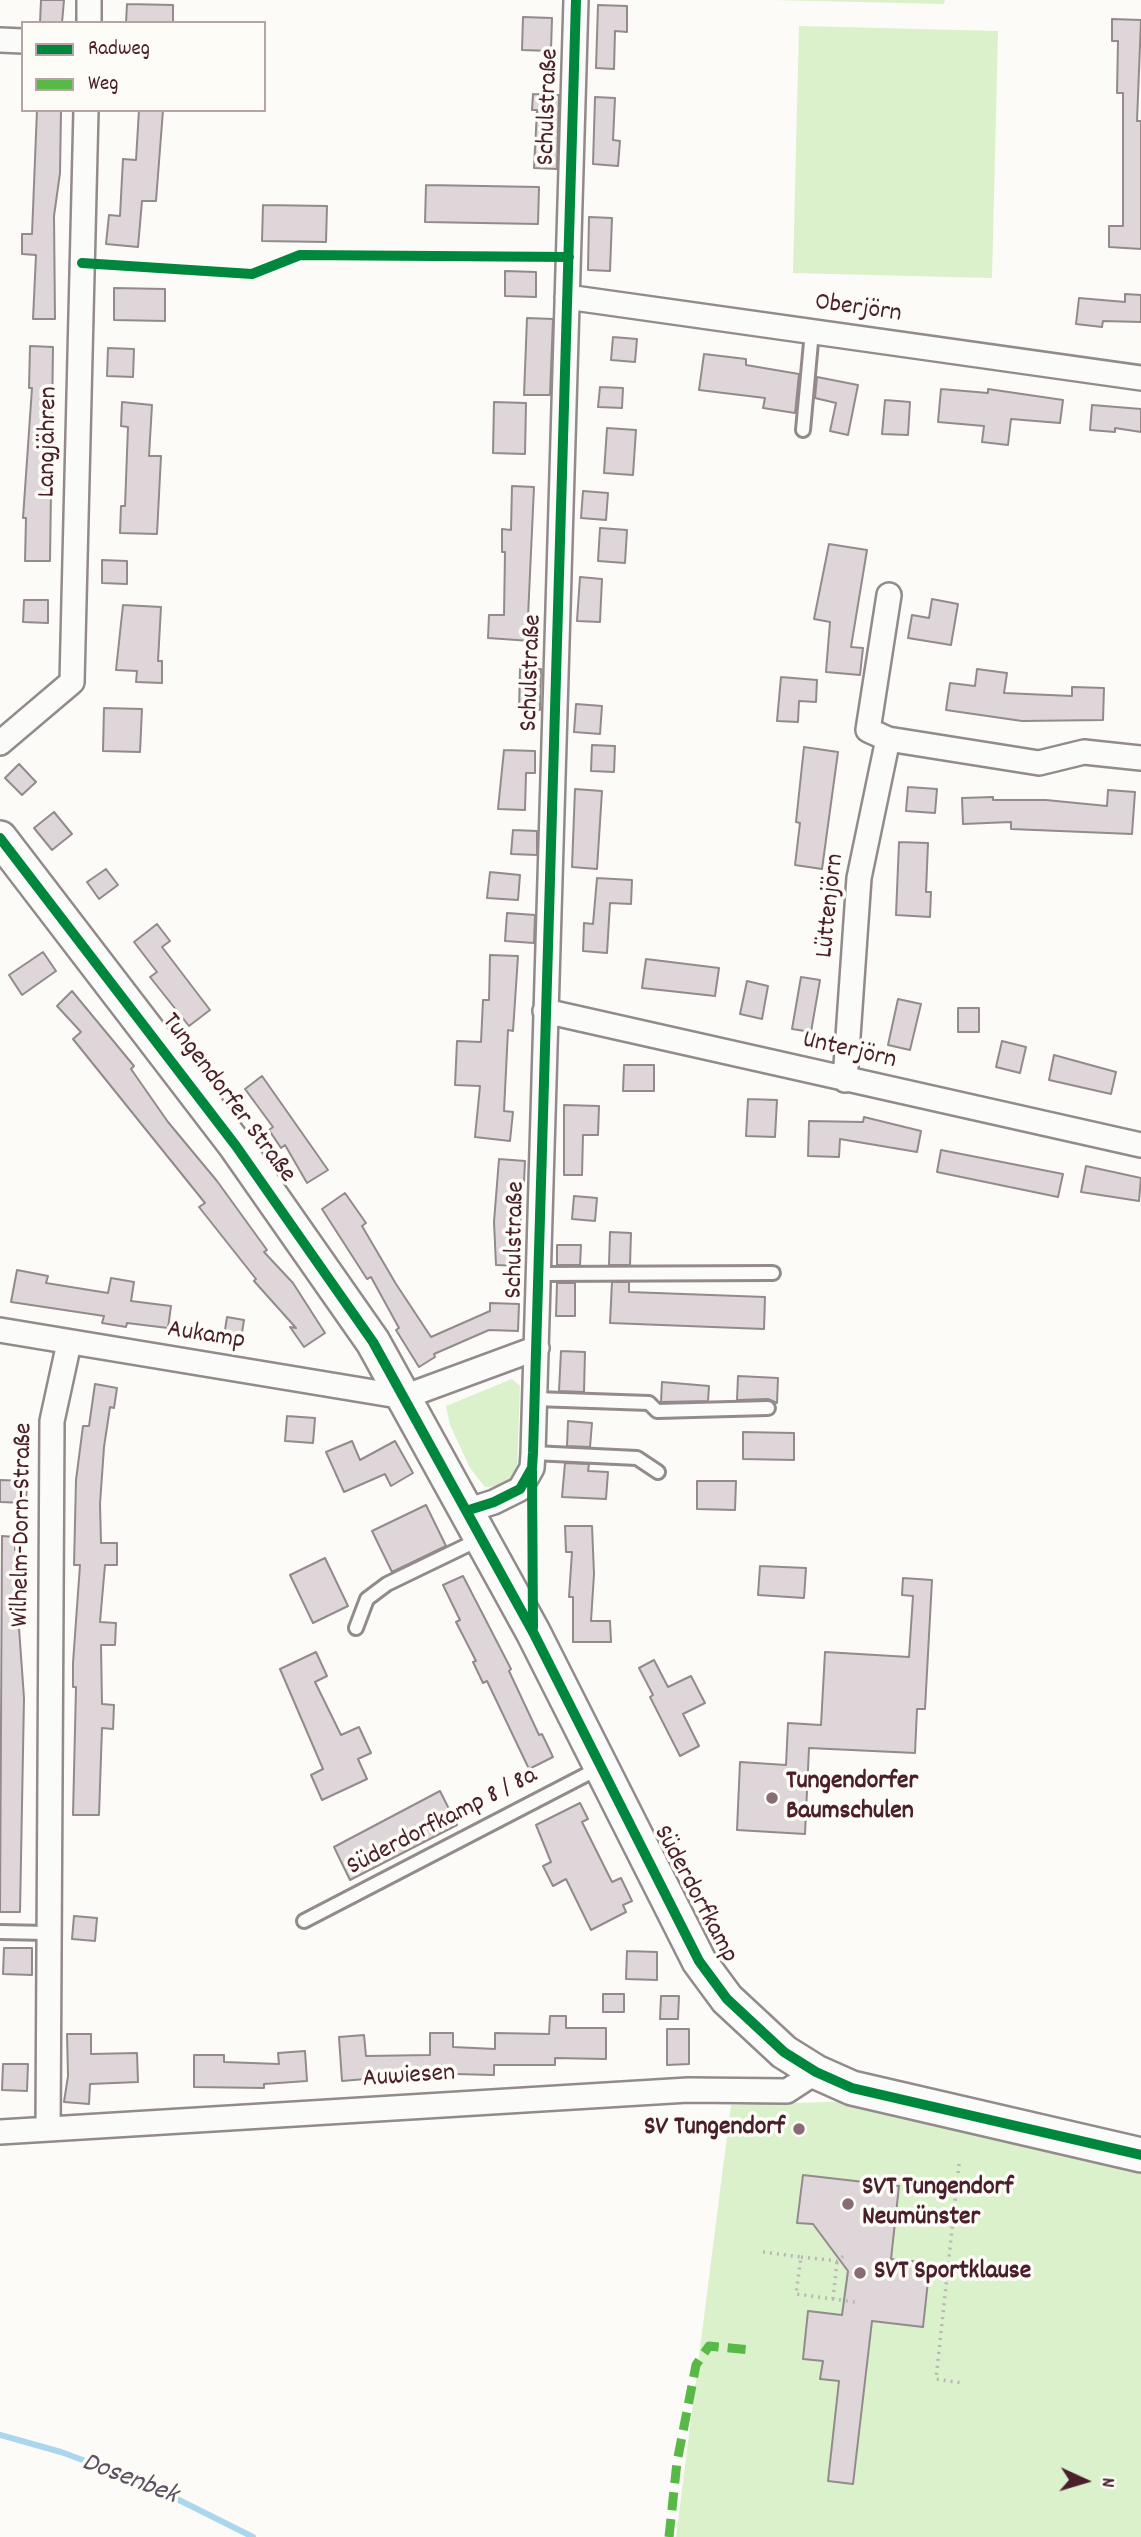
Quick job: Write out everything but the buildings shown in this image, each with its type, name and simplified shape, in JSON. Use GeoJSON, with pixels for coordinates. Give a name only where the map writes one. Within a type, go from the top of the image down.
{"type":"FeatureCollection","features":[{"type":"Feature","properties":{"kind":"main road","name":"Tungendorfer Straße"},"geometry":{"type":"LineString","coordinates":[[0,838],[287,1216],[373,1342],[476,1524]]}},
{"type":"Feature","properties":{"kind":"main road","name":"Süderdorfkamp"},"geometry":{"type":"LineString","coordinates":[[476,1524],[603,1766],[699,1961],[727,1999],[755,2028],[784,2052],[816,2072],[887,2098],[1141,2155]]}},
{"type":"Feature","properties":{"kind":"street"},"geometry":{"type":"LineString","coordinates":[[89,0],[89,21]]}},
{"type":"Feature","properties":{"kind":"street","name":"Schulstraße"},"geometry":{"type":"LineString","coordinates":[[476,1524],[520,1489],[532,1468],[533,1453],[576,0]]}},
{"type":"Feature","properties":{"kind":"street"},"geometry":{"type":"LineString","coordinates":[[0,40],[21,41]]}},
{"type":"Feature","properties":{"kind":"street","name":"Langjähren"},"geometry":{"type":"LineString","coordinates":[[0,743],[72,682],[86,112]]}},
{"type":"Feature","properties":{"kind":"street","name":"Oberjörn"},"geometry":{"type":"LineString","coordinates":[[567,297],[1141,378]]}},
{"type":"Feature","properties":{"kind":"street"},"geometry":{"type":"LineString","coordinates":[[889,596],[868,730],[888,739],[1039,764],[1084,752],[1141,758]]}},
{"type":"Feature","properties":{"kind":"street","name":"Lüttenjörn"},"geometry":{"type":"LineString","coordinates":[[845,1080],[859,878],[888,739]]}},
{"type":"Feature","properties":{"kind":"street","name":"Unterjörn"},"geometry":{"type":"LineString","coordinates":[[545,1011],[1141,1145]]}},
{"type":"Feature","properties":{"kind":"street","name":"Aukamp"},"geometry":{"type":"LineString","coordinates":[[0,1330],[404,1397]]}},
{"type":"Feature","properties":{"kind":"street","name":"Wilhelm-Dorn-Straße"},"geometry":{"type":"LineString","coordinates":[[48,2129],[47,1933],[52,1421],[69,1343]]}},
{"type":"Feature","properties":{"kind":"street"},"geometry":{"type":"LineString","coordinates":[[404,1397],[537,1348]]}},
{"type":"Feature","properties":{"kind":"street","name":"Auwiesen"},"geometry":{"type":"LineString","coordinates":[[0,2132],[688,2090],[787,2091],[816,2072]]}},
{"type":"Feature","properties":{"kind":"lane"},"geometry":{"type":"LineString","coordinates":[[803,430],[812,331]]}},
{"type":"Feature","properties":{"kind":"lane"},"geometry":{"type":"LineString","coordinates":[[540,1274],[773,1273]]}},
{"type":"Feature","properties":{"kind":"lane"},"geometry":{"type":"LineString","coordinates":[[536,1399],[649,1403],[657,1411],[768,1408]]}},
{"type":"Feature","properties":{"kind":"lane"},"geometry":{"type":"LineString","coordinates":[[533,1453],[637,1458],[659,1472]]}},
{"type":"Feature","properties":{"kind":"lane"},"geometry":{"type":"LineString","coordinates":[[356,1628],[367,1599],[476,1524]]}},
{"type":"Feature","properties":{"kind":"lane","name":"Süderdorfkamp 8 / 8a"},"geometry":{"type":"LineString","coordinates":[[303,1920],[603,1766]]}},
{"type":"Feature","properties":{"kind":"lane"},"geometry":{"type":"LineString","coordinates":[[0,1932],[47,1933]]}},
{"type":"Feature","properties":{"kind":"path"},"geometry":{"type":"LineString","coordinates":[[959,2164],[936,2379],[962,2383]]}},
{"type":"Feature","properties":{"kind":"path"},"geometry":{"type":"LineString","coordinates":[[763,2252],[837,2261],[847,2253]]}},
{"type":"Feature","properties":{"kind":"path"},"geometry":{"type":"LineString","coordinates":[[801,2257],[796,2294],[855,2302]]}},
{"type":"Feature","properties":{"kind":"path"},"geometry":{"type":"LineString","coordinates":[[833,2299],[837,2261]]}},
{"type":"Feature","properties":{"kind":"green space"},"geometry":{"type":"Polygon","coordinates":[[[773,0],[945,0],[944,4],[773,0]]]}},
{"type":"Feature","properties":{"kind":"green space"},"geometry":{"type":"Polygon","coordinates":[[[799,26],[998,31],[992,278],[793,273],[799,26]]]}},
{"type":"Feature","properties":{"kind":"green space"},"geometry":{"type":"Polygon","coordinates":[[[512,1379],[520,1386],[517,1472],[501,1486],[485,1487],[470,1468],[450,1425],[446,1406],[512,1379]]]}},
{"type":"Feature","properties":{"kind":"green space"},"geometry":{"type":"Polygon","coordinates":[[[856,2101],[1141,2166],[1141,2537],[676,2537],[731,2105],[856,2101]]]}},
{"type":"Feature","properties":{"kind":"waterway","name":"Dosenbek"},"geometry":{"type":"LineString","coordinates":[[0,2435],[61,2452],[145,2483],[253,2537]]}},
{"type":"Feature","properties":{"kind":"marked path"},"geometry":{"type":"LineString","coordinates":[[669,2537],[677,2462],[696,2365],[709,2346],[751,2350]]}},
{"type":"Feature","properties":{"kind":"cycle path"},"geometry":{"type":"LineString","coordinates":[[469,1510],[494,1502],[520,1489],[532,1468],[576,0]]}},
{"type":"Feature","properties":{"kind":"cycle path"},"geometry":{"type":"LineString","coordinates":[[82,263],[252,274],[300,255],[569,257]]}},
{"type":"Feature","properties":{"kind":"cycle path"},"geometry":{"type":"LineString","coordinates":[[0,838],[236,1146],[373,1342],[533,1632],[699,1961],[727,1999],[784,2052],[816,2072],[852,2088],[1141,2155]]}},
{"type":"Feature","properties":{"kind":"cycle path"},"geometry":{"type":"LineString","coordinates":[[532,1471],[533,1628]]}},
{"type":"Feature","properties":{"kind":"place","name":"Tungendorfer Baumschulen"},"geometry":{"type":"Point","coordinates":[772,1798]}},
{"type":"Feature","properties":{"kind":"place","name":"SV Tungendorf"},"geometry":{"type":"Point","coordinates":[799,2129]}},
{"type":"Feature","properties":{"kind":"place","name":"SVT Tungendorf Neumünster"},"geometry":{"type":"Point","coordinates":[848,2204]}},
{"type":"Feature","properties":{"kind":"place","name":"SVT Sportklause"},"geometry":{"type":"Point","coordinates":[860,2273]}}]}
